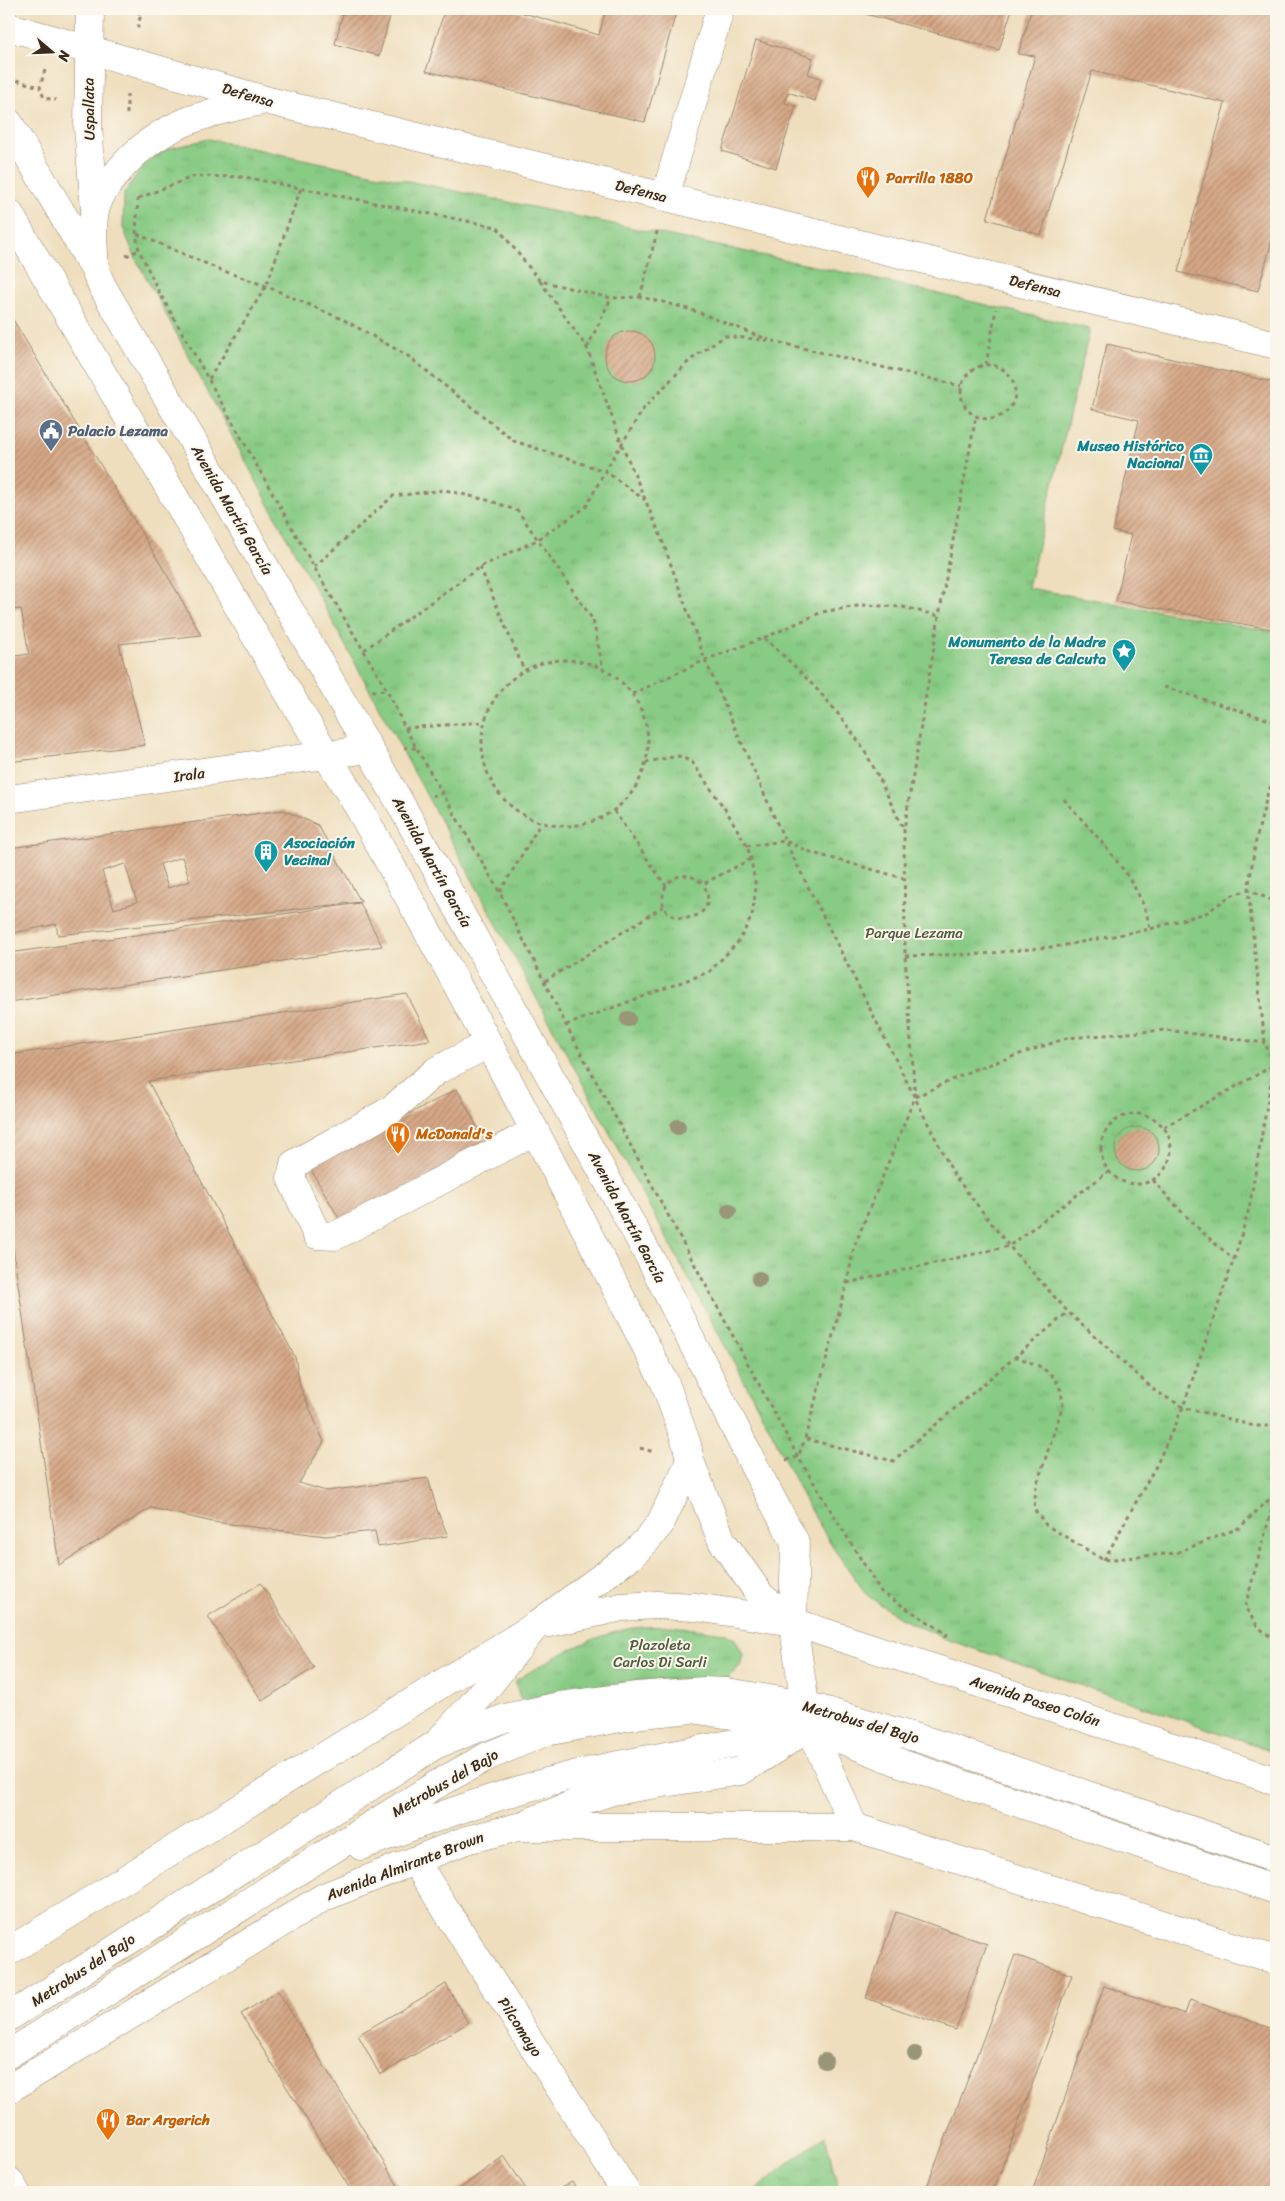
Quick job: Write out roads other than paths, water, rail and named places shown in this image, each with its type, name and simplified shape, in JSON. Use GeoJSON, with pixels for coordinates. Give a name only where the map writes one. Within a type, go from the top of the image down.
{"type":"FeatureCollection","features":[{"type":"Feature","properties":{"kind":"main road","name":"Uspallata"},"geometry":{"type":"LineString","coordinates":[[90,9],[88,127],[95,210],[95,270]]}},
{"type":"Feature","properties":{"kind":"main road"},"geometry":{"type":"LineString","coordinates":[[665,197],[720,9]]}},
{"type":"Feature","properties":{"kind":"main road","name":"Defensa"},"geometry":{"type":"LineString","coordinates":[[9,27],[265,100],[1276,345]]}},
{"type":"Feature","properties":{"kind":"main road"},"geometry":{"type":"LineString","coordinates":[[95,210],[108,183],[132,155],[159,134],[190,119],[265,100]]}},
{"type":"Feature","properties":{"kind":"main road","name":"Avenida Martín García"},"geometry":{"type":"LineString","coordinates":[[9,123],[369,749],[650,1258],[755,1468],[795,1542],[793,1622],[808,1716],[854,1827]]}},
{"type":"Feature","properties":{"kind":"main road"},"geometry":{"type":"LineString","coordinates":[[9,213],[416,910],[536,1131],[665,1383],[687,1445],[690,1461],[722,1541],[761,1596],[793,1622]]}},
{"type":"Feature","properties":{"kind":"main road","name":"Irala"},"geometry":{"type":"LineString","coordinates":[[9,799],[369,749]]}},
{"type":"Feature","properties":{"kind":"main road"},"geometry":{"type":"LineString","coordinates":[[488,1044],[436,1071],[392,1110],[294,1164],[291,1178],[317,1235],[335,1236],[536,1131]]}},
{"type":"Feature","properties":{"kind":"main road"},"geometry":{"type":"LineString","coordinates":[[9,1951],[535,1626],[632,1555],[646,1541],[660,1524],[690,1461]]}},
{"type":"Feature","properties":{"kind":"main road"},"geometry":{"type":"LineString","coordinates":[[535,1626],[622,1607],[657,1605],[696,1607],[793,1622]]}},
{"type":"Feature","properties":{"kind":"main road","name":"Avenida Paseo Colón"},"geometry":{"type":"LineString","coordinates":[[793,1622],[1276,1781]]}},
{"type":"Feature","properties":{"kind":"main road","name":"Metrobus del Bajo"},"geometry":{"type":"LineString","coordinates":[[435,1745],[480,1696],[535,1626]]}},
{"type":"Feature","properties":{"kind":"main road","name":"Metrobus del Bajo"},"geometry":{"type":"LineString","coordinates":[[9,2017],[435,1745],[505,1718],[560,1706],[637,1696],[704,1691],[727,1692],[808,1716],[934,1743],[1276,1859]]}},
{"type":"Feature","properties":{"kind":"main road","name":"Metrobus del Bajo"},"geometry":{"type":"LineString","coordinates":[[9,2054],[434,1786],[486,1757],[545,1732],[642,1714],[692,1709],[808,1716],[903,1764],[1276,1890]]}},
{"type":"Feature","properties":{"kind":"main road"},"geometry":{"type":"LineString","coordinates":[[518,1827],[579,1802],[613,1791],[741,1771],[808,1716]]}},
{"type":"Feature","properties":{"kind":"main road","name":"Metrobus del Bajo"},"geometry":{"type":"LineString","coordinates":[[298,1871],[450,1812],[515,1792],[603,1768],[716,1748],[808,1716]]}},
{"type":"Feature","properties":{"kind":"main road","name":"Avenida Almirante Brown"},"geometry":{"type":"LineString","coordinates":[[9,2089],[324,1897],[466,1840],[518,1827],[854,1827]]}},
{"type":"Feature","properties":{"kind":"main road"},"geometry":{"type":"LineString","coordinates":[[854,1827],[1276,1960]]}},
{"type":"Feature","properties":{"kind":"main road","name":"Pilcomayo"},"geometry":{"type":"LineString","coordinates":[[415,1862],[626,2192]]}},
{"type":"Feature","properties":{"kind":"main road"},"geometry":{"type":"LineString","coordinates":[[9,2181],[16,2192]]}},
{"type":"Feature","properties":{"kind":"place","name":"Parrilla 1880"},"geometry":{"type":"Point","coordinates":[868,199]}},
{"type":"Feature","properties":{"kind":"place","name":"Palacio Lezama"},"geometry":{"type":"Point","coordinates":[51,452]}},
{"type":"Feature","properties":{"kind":"place","name":"Museo Histórico Nacional"},"geometry":{"type":"Point","coordinates":[1201,476]}},
{"type":"Feature","properties":{"kind":"place","name":"Monumento de la Madre Teresa de Calcuta"},"geometry":{"type":"Point","coordinates":[1124,672]}},
{"type":"Feature","properties":{"kind":"place","name":"Asociación Vecinal"},"geometry":{"type":"Point","coordinates":[266,873]}},
{"type":"Feature","properties":{"kind":"place","name":"McDonald's"},"geometry":{"type":"Point","coordinates":[398,1155]}},
{"type":"Feature","properties":{"kind":"place","name":"Bar Argerich"},"geometry":{"type":"Point","coordinates":[108,2141]}},
{"type":"Feature","properties":{"kind":"park label","name":"Parque Lezama"},"geometry":{"type":"Point","coordinates":[914,933]}},
{"type":"Feature","properties":{"kind":"park label","name":"Plazoleta Carlos Di Sarli"},"geometry":{"type":"Point","coordinates":[660,1654]}}]}
